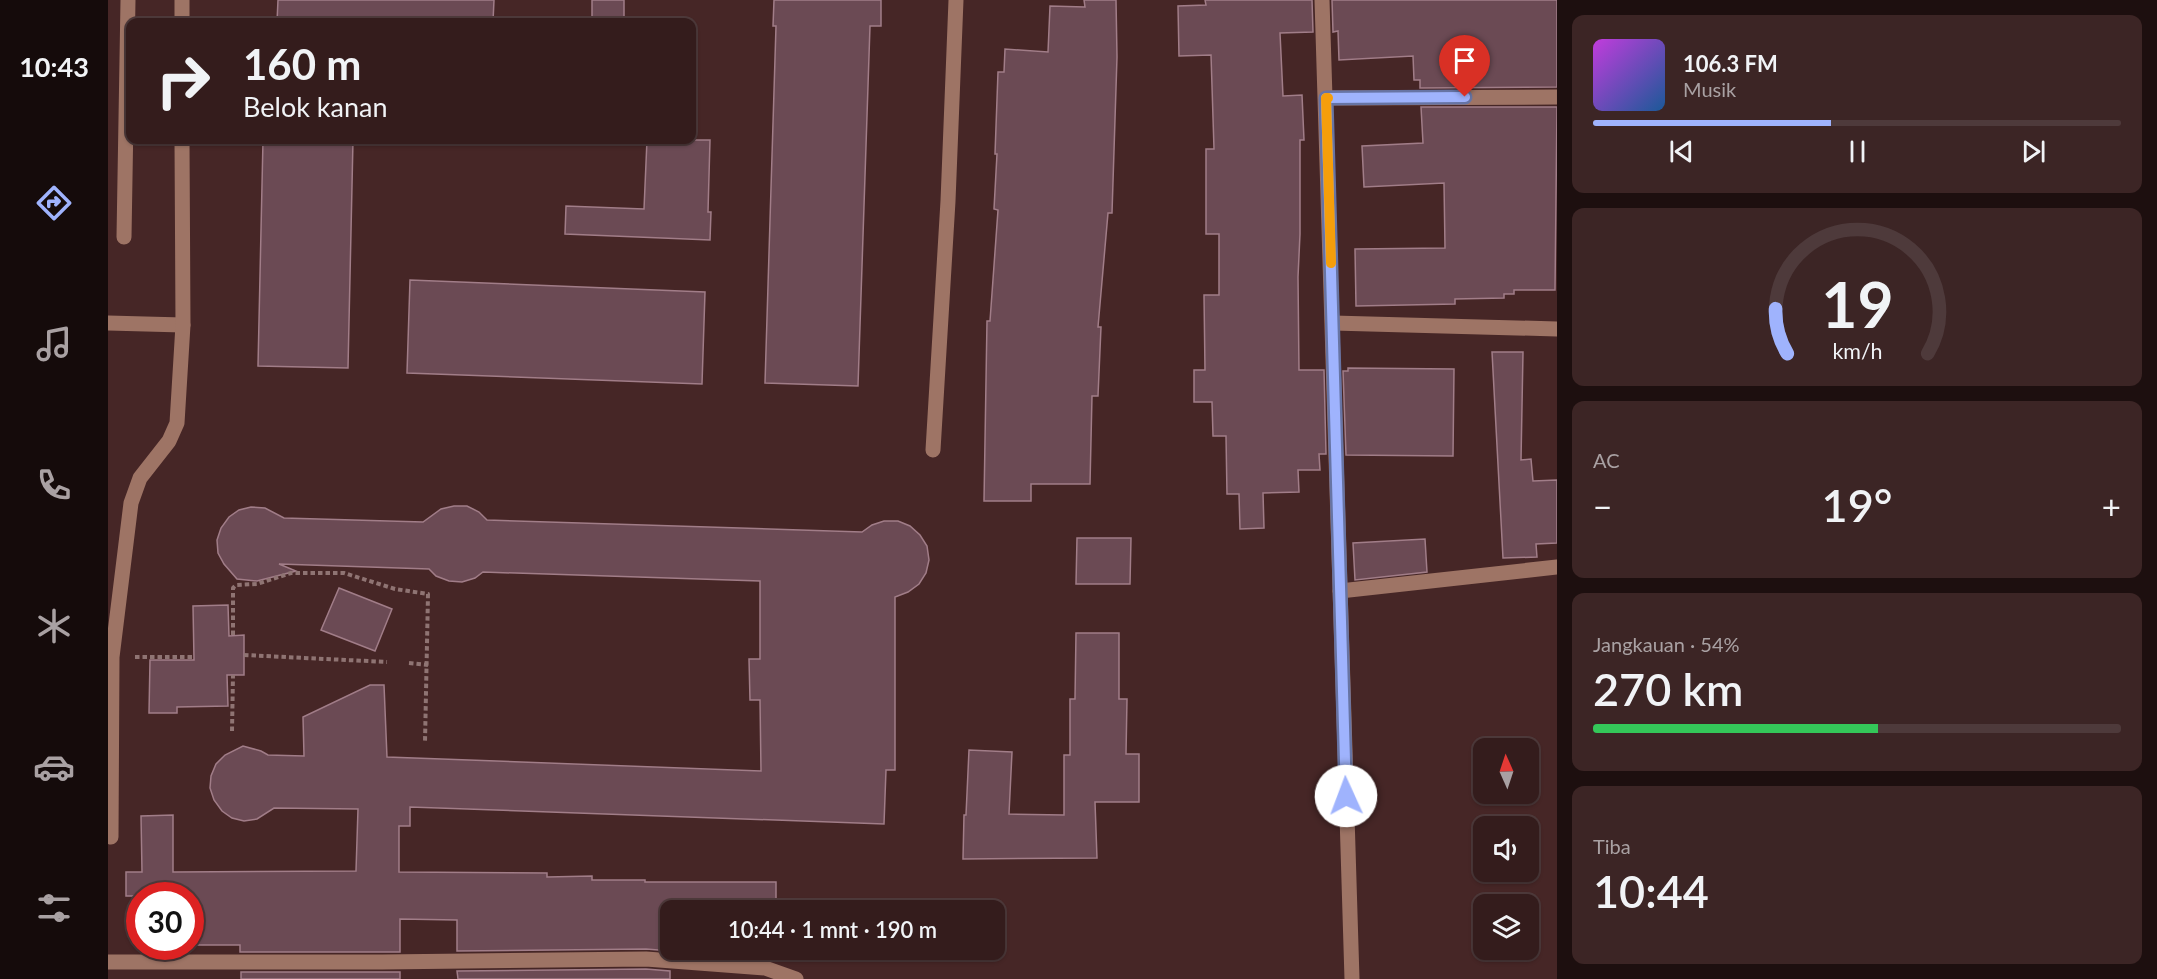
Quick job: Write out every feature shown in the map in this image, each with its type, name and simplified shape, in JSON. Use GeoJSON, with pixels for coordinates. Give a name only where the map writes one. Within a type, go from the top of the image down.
{"type":"FeatureCollection","features":[{"type":"Feature","properties":{"kind":"street"},"geometry":{"type":"LineString","coordinates":[[128,0],[128,18]]}},
{"type":"Feature","properties":{"kind":"street"},"geometry":{"type":"LineString","coordinates":[[182,0],[182,18]]}},
{"type":"Feature","properties":{"kind":"street"},"geometry":{"type":"LineString","coordinates":[[933,450],[948,213],[956,0]]}},
{"type":"Feature","properties":{"kind":"street"},"geometry":{"type":"LineString","coordinates":[[1322,0],[1352,979]]}},
{"type":"Feature","properties":{"kind":"street"},"geometry":{"type":"LineString","coordinates":[[1326,98],[1557,97]]}},
{"type":"Feature","properties":{"kind":"street"},"geometry":{"type":"LineString","coordinates":[[124,237],[126,118]]}},
{"type":"Feature","properties":{"kind":"street"},"geometry":{"type":"LineString","coordinates":[[111,837],[112,657],[132,503],[140,478],[169,441],[177,423],[183,325],[183,144]]}},
{"type":"Feature","properties":{"kind":"street"},"geometry":{"type":"LineString","coordinates":[[108,323],[183,325]]}},
{"type":"Feature","properties":{"kind":"street"},"geometry":{"type":"LineString","coordinates":[[1333,323],[1557,329]]}},
{"type":"Feature","properties":{"kind":"street"},"geometry":{"type":"LineString","coordinates":[[1340,591],[1557,567]]}},
{"type":"Feature","properties":{"kind":"street"},"geometry":{"type":"LineString","coordinates":[[108,962],[646,959],[765,968],[796,979]]}},
{"type":"Feature","properties":{"kind":"path"},"geometry":{"type":"LineString","coordinates":[[233,635],[233,588],[236,585],[257,584],[291,573],[344,573],[395,589],[428,594],[425,742]]}},
{"type":"Feature","properties":{"kind":"path"},"geometry":{"type":"LineString","coordinates":[[244,655],[387,662]]}},
{"type":"Feature","properties":{"kind":"path"},"geometry":{"type":"LineString","coordinates":[[112,657],[194,657]]}},
{"type":"Feature","properties":{"kind":"path"},"geometry":{"type":"LineString","coordinates":[[410,663],[428,665]]}},
{"type":"Feature","properties":{"kind":"path"},"geometry":{"type":"LineString","coordinates":[[232,731],[233,675]]}},
{"type":"Feature","properties":{"kind":"building"},"geometry":{"type":"Polygon","coordinates":[[[278,0],[494,0],[493,18],[277,18],[278,0]]]}},
{"type":"Feature","properties":{"kind":"building"},"geometry":{"type":"Polygon","coordinates":[[[592,0],[624,0],[624,18],[592,18],[592,0]]]}},
{"type":"Feature","properties":{"kind":"building"},"geometry":{"type":"Polygon","coordinates":[[[774,0],[881,0],[881,26],[870,26],[858,386],[765,383],[776,26],[773,26],[774,0]]]}},
{"type":"Feature","properties":{"kind":"building"},"geometry":{"type":"Polygon","coordinates":[[[1084,0],[1116,0],[1117,57],[1112,213],[1108,213],[1098,327],[1101,327],[1098,396],[1092,396],[1090,484],[1031,484],[1031,501],[984,501],[987,321],[990,321],[998,210],[994,209],[998,72],[1004,72],[1005,49],[1048,52],[1050,6],[1085,7],[1084,0]]]}},
{"type":"Feature","properties":{"kind":"building"},"geometry":{"type":"Polygon","coordinates":[[[1205,0],[1312,0],[1313,32],[1280,33],[1283,96],[1302,95],[1304,140],[1300,140],[1299,370],[1324,370],[1326,454],[1319,454],[1320,470],[1298,470],[1299,492],[1263,493],[1264,528],[1240,529],[1239,494],[1227,494],[1226,436],[1213,436],[1212,402],[1194,402],[1194,370],[1205,370],[1204,295],[1219,295],[1219,234],[1206,234],[1206,149],[1214,149],[1211,55],[1179,56],[1178,6],[1206,5],[1205,0]]]}},
{"type":"Feature","properties":{"kind":"building"},"geometry":{"type":"Polygon","coordinates":[[[1332,0],[1557,0],[1557,87],[1420,88],[1420,80],[1414,80],[1413,56],[1339,60],[1338,31],[1333,32],[1332,0]]]}},
{"type":"Feature","properties":{"kind":"building"},"geometry":{"type":"Polygon","coordinates":[[[1421,107],[1557,107],[1555,290],[1514,290],[1514,294],[1504,294],[1504,298],[1455,299],[1455,304],[1356,306],[1355,249],[1445,248],[1444,183],[1364,187],[1362,146],[1423,143],[1421,107]]]}},
{"type":"Feature","properties":{"kind":"building"},"geometry":{"type":"Polygon","coordinates":[[[696,140],[710,140],[708,212],[711,212],[710,240],[565,234],[566,206],[644,209],[647,144],[696,144],[696,140]]]}},
{"type":"Feature","properties":{"kind":"building"},"geometry":{"type":"Polygon","coordinates":[[[263,144],[353,144],[348,368],[258,366],[263,144]]]}},
{"type":"Feature","properties":{"kind":"building"},"geometry":{"type":"Polygon","coordinates":[[[410,280],[705,292],[702,384],[407,373],[410,280]]]}},
{"type":"Feature","properties":{"kind":"building"},"geometry":{"type":"Polygon","coordinates":[[[1492,352],[1523,352],[1521,460],[1531,459],[1533,481],[1557,480],[1557,543],[1536,544],[1537,557],[1503,558],[1492,352]]]}},
{"type":"Feature","properties":{"kind":"building"},"geometry":{"type":"Polygon","coordinates":[[[1348,368],[1454,369],[1453,456],[1346,455],[1343,371],[1348,371],[1348,368]]]}},
{"type":"Feature","properties":{"kind":"building"},"geometry":{"type":"Polygon","coordinates":[[[467,506],[479,512],[487,520],[862,532],[884,521],[898,521],[910,526],[927,546],[929,560],[926,573],[919,584],[895,597],[895,770],[886,770],[884,824],[410,807],[410,826],[399,826],[399,872],[547,873],[547,877],[592,876],[592,880],[645,880],[645,882],[776,882],[776,900],[660,900],[660,950],[457,951],[457,920],[400,919],[400,952],[240,952],[240,945],[204,945],[204,882],[126,882],[126,872],[142,872],[141,816],[173,815],[173,872],[356,871],[358,809],[274,808],[257,819],[244,821],[232,818],[222,811],[214,800],[210,788],[211,776],[216,764],[225,755],[243,746],[268,755],[304,756],[303,717],[370,685],[384,685],[387,757],[761,771],[760,700],[750,700],[749,659],[760,659],[760,581],[483,572],[475,578],[462,582],[449,581],[436,576],[429,569],[279,564],[296,571],[257,581],[237,579],[218,553],[217,540],[221,528],[229,517],[239,510],[251,507],[265,508],[284,518],[423,522],[441,509],[467,506]]]}},
{"type":"Feature","properties":{"kind":"building"},"geometry":{"type":"Polygon","coordinates":[[[1077,538],[1131,538],[1130,584],[1076,584],[1077,538]]]}},
{"type":"Feature","properties":{"kind":"building"},"geometry":{"type":"Polygon","coordinates":[[[1425,539],[1427,572],[1355,580],[1353,543],[1425,539]]]}},
{"type":"Feature","properties":{"kind":"building"},"geometry":{"type":"Polygon","coordinates":[[[339,588],[392,609],[375,651],[321,630],[339,588]]]}},
{"type":"Feature","properties":{"kind":"building"},"geometry":{"type":"Polygon","coordinates":[[[228,605],[229,636],[244,635],[244,675],[227,675],[228,706],[177,707],[177,713],[149,713],[150,660],[194,660],[193,606],[228,605]]]}},
{"type":"Feature","properties":{"kind":"building"},"geometry":{"type":"Polygon","coordinates":[[[1076,633],[1119,633],[1119,699],[1127,699],[1126,754],[1139,754],[1139,802],[1095,802],[1097,858],[963,859],[969,750],[1012,752],[1009,814],[1064,815],[1064,755],[1070,755],[1070,699],[1075,699],[1076,633]]]}},
{"type":"Feature","properties":{"kind":"building"},"geometry":{"type":"Polygon","coordinates":[[[646,969],[670,971],[670,979],[458,979],[457,971],[646,969]]]}},
{"type":"Feature","properties":{"kind":"building"},"geometry":{"type":"Polygon","coordinates":[[[241,972],[400,972],[400,979],[241,979],[241,972]]]}},
{"type":"Feature","properties":{"kind":"slow traffic"},"geometry":{"type":"LineString","coordinates":[[1328,98],[1326,98],[1331,263]]}},
{"type":"Feature","properties":{"kind":"route"},"geometry":{"type":"LineString","coordinates":[[1346,796],[1326,98],[1465,97]]}}]}
